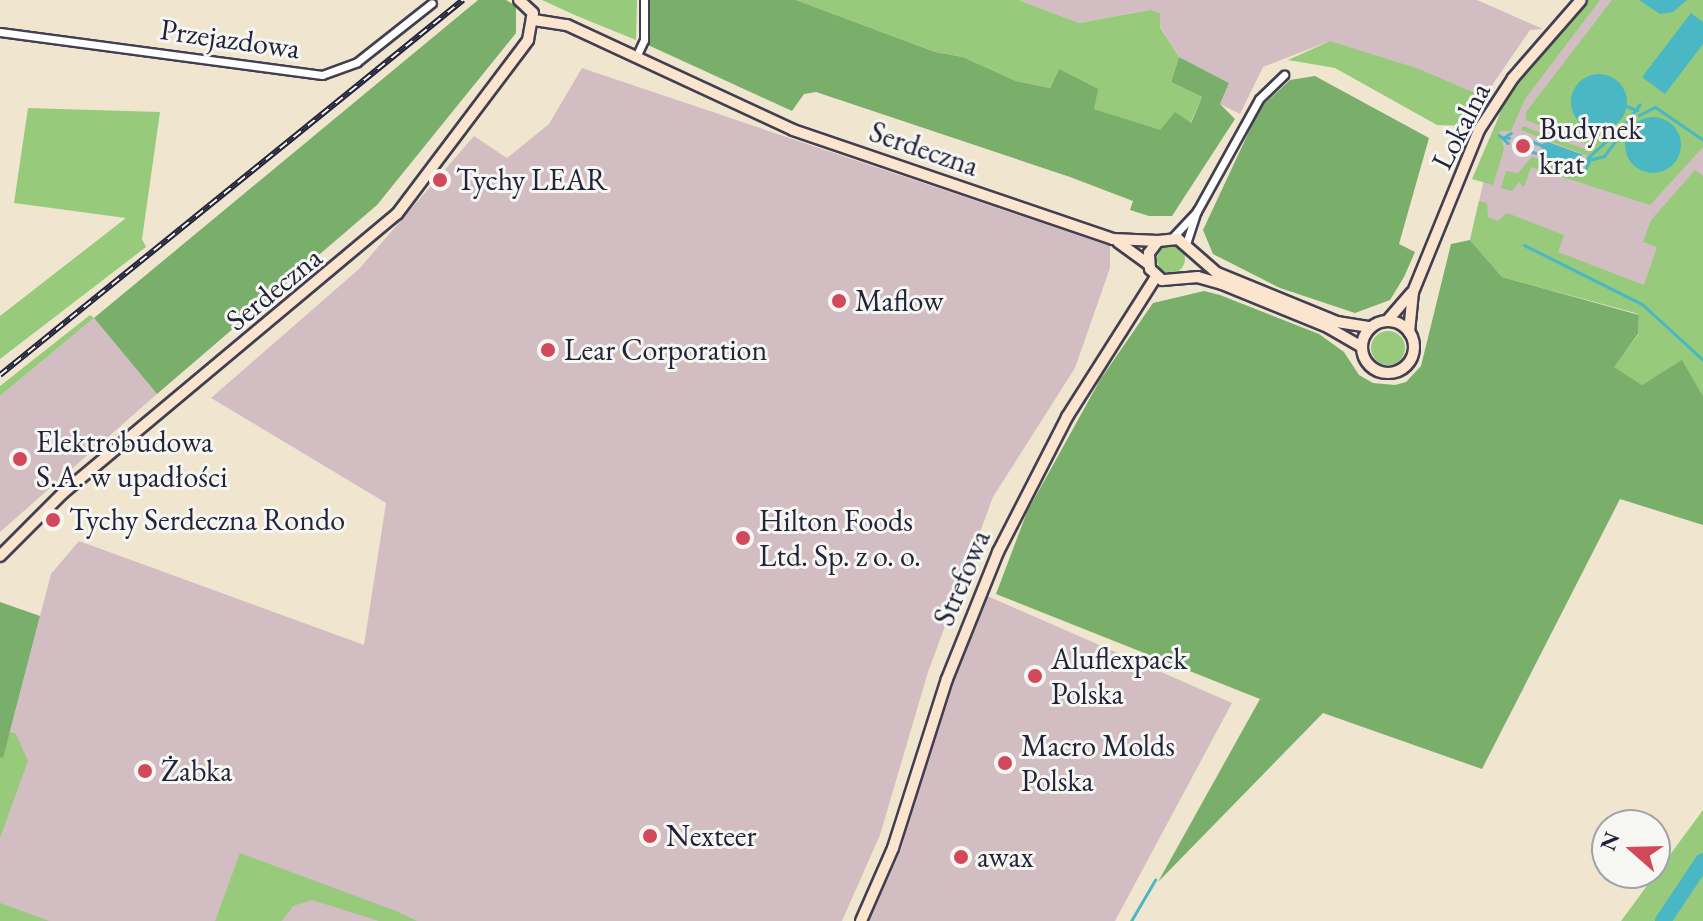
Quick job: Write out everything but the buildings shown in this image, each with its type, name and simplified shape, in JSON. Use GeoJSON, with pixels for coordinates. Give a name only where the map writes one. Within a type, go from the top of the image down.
{"type":"FeatureCollection","features":[{"type":"Feature","properties":{"kind":"street"},"geometry":{"type":"LineString","coordinates":[[519,0],[534,20]]}},
{"type":"Feature","properties":{"kind":"street"},"geometry":{"type":"LineString","coordinates":[[636,57],[644,40],[644,0]]}},
{"type":"Feature","properties":{"kind":"street","name":"Lokalna"},"geometry":{"type":"LineString","coordinates":[[1409,332],[1413,292],[1488,113],[1581,0]]}},
{"type":"Feature","properties":{"kind":"street","name":"Przejazdowa"},"geometry":{"type":"LineString","coordinates":[[0,32],[322,75],[357,62],[432,3]]}},
{"type":"Feature","properties":{"kind":"street","name":"Serdeczna"},"geometry":{"type":"LineString","coordinates":[[0,556],[63,493],[385,226],[513,64],[534,20],[557,21],[781,125],[1113,239],[1158,241]]}},
{"type":"Feature","properties":{"kind":"street"},"geometry":{"type":"LineString","coordinates":[[1173,237],[1217,273],[1267,294],[1337,322],[1370,327],[1387,321],[1409,332],[1414,346],[1410,360],[1392,373],[1371,367],[1362,347],[1236,289],[1185,277],[1167,282],[1156,277],[1148,264],[1158,241],[1173,237],[1197,211],[1259,99],[1284,75]]}},
{"type":"Feature","properties":{"kind":"street"},"geometry":{"type":"LineString","coordinates":[[1185,277],[1197,211]]}},
{"type":"Feature","properties":{"kind":"street","name":"Serdeczna"},"geometry":{"type":"LineString","coordinates":[[1113,239],[1148,264]]}},
{"type":"Feature","properties":{"kind":"street","name":"Strefowa"},"geometry":{"type":"LineString","coordinates":[[861,921],[893,848],[947,679],[995,558],[1067,417],[1156,277]]}},
{"type":"Feature","properties":{"kind":"street","name":"Lokalna"},"geometry":{"type":"LineString","coordinates":[[1387,321],[1413,292]]}},
{"type":"Feature","properties":{"kind":"street"},"geometry":{"type":"LineString","coordinates":[[1362,347],[1370,327]]}},
{"type":"Feature","properties":{"kind":"shaded area"},"geometry":{"type":"Polygon","coordinates":[[[1019,0],[1477,0],[1543,29],[1530,30],[1484,97],[1330,41],[1263,67],[1240,114],[1220,104],[1229,83],[1179,57],[1150,10],[1079,23],[1019,0]]]}},
{"type":"Feature","properties":{"kind":"shaded area"},"geometry":{"type":"Polygon","coordinates":[[[1590,0],[1703,0],[1703,228],[1639,315],[1470,240],[1500,111],[1590,0]]]}},
{"type":"Feature","properties":{"kind":"shaded area"},"geometry":{"type":"Polygon","coordinates":[[[582,68],[1110,246],[1110,268],[1075,368],[993,497],[928,672],[880,835],[842,921],[0,921],[0,770],[51,574],[79,541],[364,645],[386,503],[211,398],[359,269],[474,136],[507,158],[549,124],[582,68]]]}},
{"type":"Feature","properties":{"kind":"shaded area"},"geometry":{"type":"Polygon","coordinates":[[[94,318],[157,394],[0,532],[0,396],[94,318]]]}},
{"type":"Feature","properties":{"kind":"shaded area"},"geometry":{"type":"Polygon","coordinates":[[[985,595],[1232,703],[1115,921],[869,921],[901,850],[924,760],[985,595]]]}},
{"type":"Feature","properties":{"kind":"green space"},"geometry":{"type":"Polygon","coordinates":[[[478,0],[506,0],[516,6],[516,33],[377,205],[157,394],[94,318],[478,0]]]}},
{"type":"Feature","properties":{"kind":"green space"},"geometry":{"type":"Polygon","coordinates":[[[542,0],[637,0],[636,40],[577,16],[542,0]]]}},
{"type":"Feature","properties":{"kind":"green space"},"geometry":{"type":"Polygon","coordinates":[[[649,0],[796,0],[935,52],[963,57],[1016,81],[1050,88],[1059,69],[1098,89],[1094,109],[1160,130],[1175,112],[1191,123],[1202,97],[1171,82],[1179,57],[1229,83],[1220,104],[1235,119],[1172,216],[1149,216],[1130,210],[1133,201],[1070,177],[816,92],[804,94],[792,111],[648,45],[649,0]]]}},
{"type":"Feature","properties":{"kind":"green space"},"geometry":{"type":"Polygon","coordinates":[[[796,0],[1019,0],[1079,23],[1150,10],[1160,13],[1160,27],[1179,57],[1171,82],[1202,97],[1190,124],[1160,131],[1094,109],[1059,69],[1050,88],[1016,81],[963,57],[935,52],[796,0]]]}},
{"type":"Feature","properties":{"kind":"green space"},"geometry":{"type":"Polygon","coordinates":[[[1587,0],[1600,0],[1525,99],[1511,131],[1499,131],[1504,149],[1493,185],[1472,179],[1508,95],[1587,0]]]}},
{"type":"Feature","properties":{"kind":"green space"},"geometry":{"type":"Polygon","coordinates":[[[1612,0],[1703,0],[1703,147],[1650,205],[1531,167],[1524,187],[1519,182],[1512,191],[1501,188],[1506,171],[1518,173],[1532,157],[1582,173],[1588,156],[1521,130],[1523,126],[1587,150],[1593,147],[1526,120],[1526,112],[1612,0]]]}},
{"type":"Feature","properties":{"kind":"green space"},"geometry":{"type":"Polygon","coordinates":[[[1330,41],[1419,69],[1484,97],[1468,126],[1437,125],[1335,68],[1288,60],[1330,41]]]}},
{"type":"Feature","properties":{"kind":"green space"},"geometry":{"type":"Polygon","coordinates":[[[1315,76],[1429,138],[1399,244],[1415,252],[1390,300],[1355,313],[1280,288],[1213,254],[1203,230],[1260,108],[1290,80],[1315,76]]]}},
{"type":"Feature","properties":{"kind":"green space"},"geometry":{"type":"Polygon","coordinates":[[[28,108],[160,112],[142,239],[146,247],[0,359],[0,316],[126,218],[14,203],[28,108]]]}},
{"type":"Feature","properties":{"kind":"green space"},"geometry":{"type":"Polygon","coordinates":[[[1695,170],[1703,176],[1703,396],[1682,361],[1642,385],[1613,367],[1638,335],[1639,314],[1502,277],[1470,240],[1479,201],[1487,203],[1488,217],[1498,221],[1507,213],[1564,235],[1558,252],[1644,285],[1657,247],[1643,242],[1651,220],[1695,170]]]}},
{"type":"Feature","properties":{"kind":"green space"},"geometry":{"type":"Polygon","coordinates":[[[1470,240],[1502,277],[1639,315],[1638,334],[1614,367],[1642,385],[1682,360],[1703,396],[1703,525],[1620,499],[1482,769],[1323,713],[1158,882],[1260,699],[996,594],[1027,512],[1100,380],[1153,303],[1204,291],[1220,295],[1319,334],[1344,352],[1359,375],[1373,383],[1395,385],[1406,382],[1421,366],[1451,244],[1470,240]]]}},
{"type":"Feature","properties":{"kind":"green space"},"geometry":{"type":"Polygon","coordinates":[[[1171,245],[1181,249],[1185,259],[1181,269],[1171,273],[1161,269],[1157,259],[1161,249],[1171,245]]]}},
{"type":"Feature","properties":{"kind":"green space"},"geometry":{"type":"Polygon","coordinates":[[[90,315],[94,318],[0,396],[0,386],[90,315]]]}},
{"type":"Feature","properties":{"kind":"green space"},"geometry":{"type":"Polygon","coordinates":[[[1388,331],[1400,336],[1405,348],[1400,360],[1388,365],[1376,360],[1371,348],[1376,336],[1388,331]]]}},
{"type":"Feature","properties":{"kind":"green space"},"geometry":{"type":"Polygon","coordinates":[[[0,602],[40,616],[3,758],[0,757],[0,602]]]}},
{"type":"Feature","properties":{"kind":"green space"},"geometry":{"type":"Polygon","coordinates":[[[10,732],[16,734],[28,761],[0,838],[0,757],[10,732]]]}},
{"type":"Feature","properties":{"kind":"green space"},"geometry":{"type":"Polygon","coordinates":[[[1703,810],[1703,921],[1621,921],[1645,889],[1671,889],[1671,853],[1703,810]]]}},
{"type":"Feature","properties":{"kind":"green space"},"geometry":{"type":"Polygon","coordinates":[[[240,853],[417,921],[379,921],[312,900],[293,906],[282,921],[215,921],[240,853]]]}},
{"type":"Feature","properties":{"kind":"green space"},"geometry":{"type":"Polygon","coordinates":[[[0,903],[3,904],[49,921],[0,921],[0,903]]]}},
{"type":"Feature","properties":{"kind":"water"},"geometry":{"type":"Polygon","coordinates":[[[1639,0],[1687,0],[1673,12],[1660,14],[1639,0]]]}},
{"type":"Feature","properties":{"kind":"water"},"geometry":{"type":"Polygon","coordinates":[[[1691,13],[1703,22],[1703,44],[1665,94],[1642,77],[1691,13]]]}},
{"type":"Feature","properties":{"kind":"water"},"geometry":{"type":"Polygon","coordinates":[[[1599,74],[1619,82],[1627,102],[1619,122],[1599,130],[1579,122],[1571,102],[1579,82],[1599,74]]]}},
{"type":"Feature","properties":{"kind":"water"},"geometry":{"type":"Polygon","coordinates":[[[1653,117],[1673,125],[1681,145],[1673,165],[1653,173],[1633,165],[1625,145],[1633,125],[1653,117]]]}},
{"type":"Feature","properties":{"kind":"water"},"geometry":{"type":"Polygon","coordinates":[[[1548,142],[1583,155],[1577,172],[1542,159],[1548,142]]]}},
{"type":"Feature","properties":{"kind":"waterway"},"geometry":{"type":"LineString","coordinates":[[1624,125],[1640,104]]}},
{"type":"Feature","properties":{"kind":"waterway"},"geometry":{"type":"LineString","coordinates":[[1626,106],[1637,110]]}},
{"type":"Feature","properties":{"kind":"waterway"},"geometry":{"type":"LineString","coordinates":[[1639,115],[1655,107],[1703,140]]}},
{"type":"Feature","properties":{"kind":"waterway"},"geometry":{"type":"LineString","coordinates":[[1585,160],[1624,125],[1624,129]]}},
{"type":"Feature","properties":{"kind":"waterway"},"geometry":{"type":"LineString","coordinates":[[1580,162],[1604,156],[1624,129]]}},
{"type":"Feature","properties":{"kind":"waterway"},"geometry":{"type":"LineString","coordinates":[[1509,138],[1504,137],[1511,133]]}},
{"type":"Feature","properties":{"kind":"waterway"},"geometry":{"type":"LineString","coordinates":[[1499,135],[1508,143]]}},
{"type":"Feature","properties":{"kind":"waterway"},"geometry":{"type":"LineString","coordinates":[[1533,142],[1546,147]]}},
{"type":"Feature","properties":{"kind":"waterway"},"geometry":{"type":"LineString","coordinates":[[1545,150],[1541,145],[1548,143]]}},
{"type":"Feature","properties":{"kind":"waterway"},"geometry":{"type":"LineString","coordinates":[[1529,151],[1543,155]]}},
{"type":"Feature","properties":{"kind":"waterway"},"geometry":{"type":"LineString","coordinates":[[1542,158],[1538,154],[1544,152]]}},
{"type":"Feature","properties":{"kind":"waterway"},"geometry":{"type":"LineString","coordinates":[[1576,171],[1585,170],[1589,161]]}},
{"type":"Feature","properties":{"kind":"waterway"},"geometry":{"type":"LineString","coordinates":[[1524,245],[1642,304],[1703,360]]}},
{"type":"Feature","properties":{"kind":"waterway"},"geometry":{"type":"LineString","coordinates":[[1663,921],[1703,861]]}},
{"type":"Feature","properties":{"kind":"waterway"},"geometry":{"type":"LineString","coordinates":[[1131,921],[1155,880]]}},
{"type":"Feature","properties":{"kind":"railway"},"geometry":{"type":"LineString","coordinates":[[0,375],[463,0]]}},
{"type":"Feature","properties":{"kind":"place","name":"Budynek krat"},"geometry":{"type":"Point","coordinates":[1523,146]}},
{"type":"Feature","properties":{"kind":"place","name":"Tychy LEAR"},"geometry":{"type":"Point","coordinates":[440,180]}},
{"type":"Feature","properties":{"kind":"place","name":"Maflow"},"geometry":{"type":"Point","coordinates":[839,301]}},
{"type":"Feature","properties":{"kind":"place","name":"Lear Corporation"},"geometry":{"type":"Point","coordinates":[548,350]}},
{"type":"Feature","properties":{"kind":"place","name":"Elektrobudowa S.A. w upadłości"},"geometry":{"type":"Point","coordinates":[20,459]}},
{"type":"Feature","properties":{"kind":"place","name":"Tychy Serdeczna Rondo"},"geometry":{"type":"Point","coordinates":[53,520]}},
{"type":"Feature","properties":{"kind":"place","name":"Hilton Foods Ltd. Sp. z o. o."},"geometry":{"type":"Point","coordinates":[743,538]}},
{"type":"Feature","properties":{"kind":"place","name":"Aluflexpack Polska"},"geometry":{"type":"Point","coordinates":[1035,676]}},
{"type":"Feature","properties":{"kind":"place","name":"Macro Molds Polska"},"geometry":{"type":"Point","coordinates":[1005,763]}},
{"type":"Feature","properties":{"kind":"place","name":"Żabka"},"geometry":{"type":"Point","coordinates":[145,771]}},
{"type":"Feature","properties":{"kind":"place","name":"Nexteer"},"geometry":{"type":"Point","coordinates":[650,836]}},
{"type":"Feature","properties":{"kind":"place","name":"awax"},"geometry":{"type":"Point","coordinates":[961,857]}}]}
